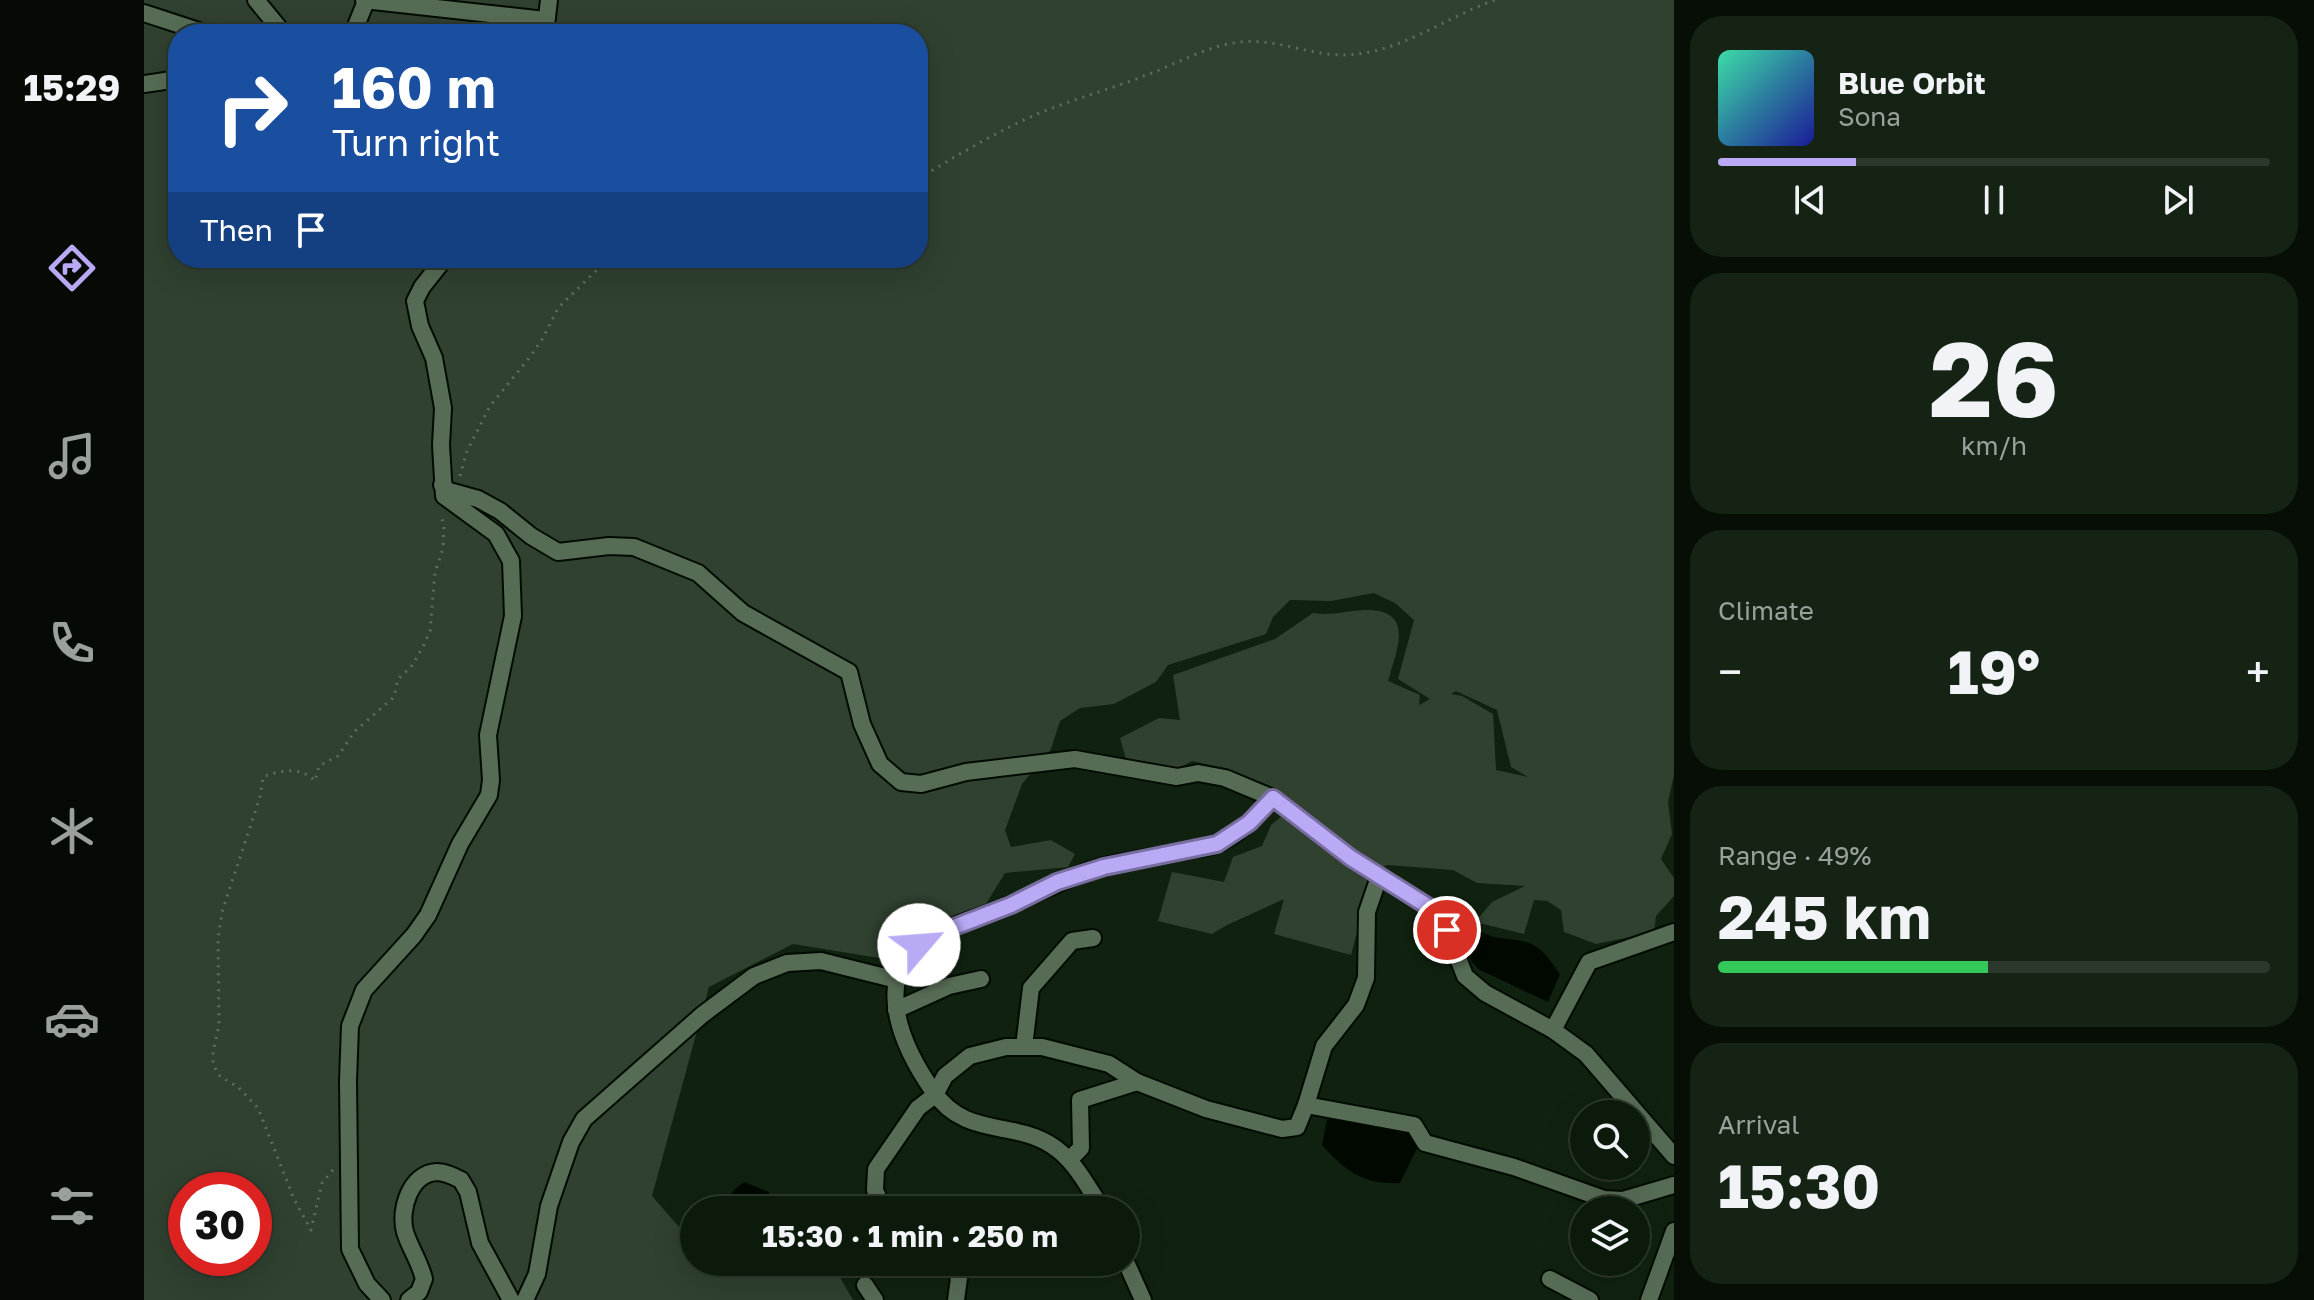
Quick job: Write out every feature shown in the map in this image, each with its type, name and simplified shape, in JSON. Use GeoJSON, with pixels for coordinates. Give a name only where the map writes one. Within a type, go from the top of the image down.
{"type":"FeatureCollection","features":[{"type":"Feature","properties":{"kind":"street"},"geometry":{"type":"LineString","coordinates":[[256,0],[276,24]]}},
{"type":"Feature","properties":{"kind":"street"},"geometry":{"type":"LineString","coordinates":[[545,24],[549,0]]}},
{"type":"Feature","properties":{"kind":"street"},"geometry":{"type":"LineString","coordinates":[[357,24],[365,1],[524,24]]}},
{"type":"Feature","properties":{"kind":"street"},"geometry":{"type":"LineString","coordinates":[[144,13],[178,24]]}},
{"type":"Feature","properties":{"kind":"street"},"geometry":{"type":"LineString","coordinates":[[144,84],[168,80]]}},
{"type":"Feature","properties":{"kind":"street"},"geometry":{"type":"LineString","coordinates":[[382,1300],[367,1284],[350,1249],[350,1026],[364,990],[428,915],[460,844],[489,795],[488,735],[513,616],[511,561],[496,534],[445,491],[443,408],[434,358],[420,326],[415,301],[437,268]]}},
{"type":"Feature","properties":{"kind":"street"},"geometry":{"type":"LineString","coordinates":[[445,491],[478,499],[558,552],[609,546],[634,547],[698,573],[743,613],[849,672],[862,724],[880,764],[901,782],[921,784],[966,772],[1075,759],[1177,777],[1198,773],[1225,778],[1273,798],[1379,877],[1429,907],[1447,930],[1465,976],[1485,993],[1553,1030],[1586,1054],[1674,1156]]}},
{"type":"Feature","properties":{"kind":"street"},"geometry":{"type":"LineString","coordinates":[[1094,1196],[1070,1159],[1048,1143],[969,1121],[935,1095],[915,1063],[899,1025],[897,980],[907,959],[919,945],[936,934],[1011,905],[1057,882],[1104,867],[1217,844],[1249,823],[1273,798]]}},
{"type":"Feature","properties":{"kind":"street"},"geometry":{"type":"LineString","coordinates":[[877,1196],[876,1169],[918,1108],[935,1095],[945,1076],[970,1056],[1006,1047],[1042,1047],[1109,1064],[1137,1082],[1206,1109],[1282,1129],[1297,1127],[1324,1046],[1356,1005],[1366,978],[1367,912],[1379,877]]}},
{"type":"Feature","properties":{"kind":"street"},"geometry":{"type":"LineString","coordinates":[[1553,1030],[1589,962],[1674,932]]}},
{"type":"Feature","properties":{"kind":"street"},"geometry":{"type":"LineString","coordinates":[[1024,1047],[1031,988],[1072,941],[1093,938]]}},
{"type":"Feature","properties":{"kind":"street"},"geometry":{"type":"LineString","coordinates":[[525,1300],[537,1274],[549,1206],[571,1142],[584,1119],[702,1015],[754,976],[787,963],[821,961],[897,980]]}},
{"type":"Feature","properties":{"kind":"street"},"geometry":{"type":"LineString","coordinates":[[896,1010],[949,986],[981,979]]}},
{"type":"Feature","properties":{"kind":"street"},"geometry":{"type":"LineString","coordinates":[[1070,1159],[1081,1148],[1080,1100],[1137,1082]]}},
{"type":"Feature","properties":{"kind":"street"},"geometry":{"type":"LineString","coordinates":[[1306,1105],[1414,1125],[1425,1143],[1514,1167],[1604,1199],[1623,1200],[1674,1185]]}},
{"type":"Feature","properties":{"kind":"street"},"geometry":{"type":"LineString","coordinates":[[409,1300],[419,1292],[424,1279],[404,1229],[407,1199],[416,1182],[426,1174],[437,1172],[461,1180],[468,1192],[480,1243],[511,1300]]}},
{"type":"Feature","properties":{"kind":"street"},"geometry":{"type":"LineString","coordinates":[[1649,1300],[1674,1231]]}},
{"type":"Feature","properties":{"kind":"street"},"geometry":{"type":"LineString","coordinates":[[956,1300],[958,1276]]}},
{"type":"Feature","properties":{"kind":"street"},"geometry":{"type":"LineString","coordinates":[[1132,1276],[1143,1300]]}},
{"type":"Feature","properties":{"kind":"street"},"geometry":{"type":"LineString","coordinates":[[1550,1279],[1590,1300]]}},
{"type":"Feature","properties":{"kind":"street"},"geometry":{"type":"LineString","coordinates":[[865,1285],[875,1300]]}},
{"type":"Feature","properties":{"kind":"path"},"geometry":{"type":"LineString","coordinates":[[928,173],[1037,114],[1206,51],[1241,41],[1310,53],[1345,55],[1382,49],[1415,38],[1445,20],[1495,0]]}},
{"type":"Feature","properties":{"kind":"path"},"geometry":{"type":"LineString","coordinates":[[348,1166],[331,1170],[322,1183],[311,1230],[294,1199],[258,1108],[239,1088],[220,1076],[213,1065],[219,1025],[218,939],[222,912],[260,797],[263,777],[278,771],[293,771],[308,774],[315,781],[319,766],[338,756],[355,731],[394,697],[398,679],[411,667],[430,631],[435,572],[443,549],[444,526],[440,507],[445,491],[461,475],[467,451],[490,406],[530,357],[558,308],[599,268]]}},
{"type":"Feature","properties":{"kind":"green space"},"geometry":{"type":"Polygon","coordinates":[[[144,0],[1674,0],[1674,775],[1668,802],[1672,834],[1661,859],[1674,878],[1674,896],[1656,916],[1654,932],[1596,944],[1564,932],[1561,910],[1547,901],[1534,900],[1524,934],[1475,922],[1492,902],[1525,886],[1477,883],[1453,870],[1387,865],[1376,870],[1369,886],[1351,955],[1274,934],[1284,899],[1212,934],[1158,921],[1172,872],[1224,882],[1233,857],[1262,846],[1271,825],[1293,807],[1272,790],[1219,767],[1192,761],[1172,772],[1126,759],[1120,738],[1159,718],[1180,720],[1173,675],[1275,639],[1313,613],[1380,611],[1391,616],[1399,633],[1388,681],[1420,695],[1419,705],[1430,699],[1398,679],[1414,620],[1395,603],[1374,593],[1331,601],[1290,600],[1273,617],[1266,634],[1168,665],[1156,682],[1114,704],[1080,708],[1060,721],[1051,749],[1022,784],[1005,830],[1011,847],[1051,840],[1075,854],[1068,867],[1005,873],[984,907],[913,937],[885,959],[793,944],[709,987],[652,1196],[680,1228],[680,1276],[839,1276],[853,1300],[144,1300],[144,0]],[[1456,691],[1451,694],[1462,696],[1493,714],[1496,770],[1528,777],[1511,767],[1497,710],[1456,691]]]}},
{"type":"Feature","properties":{"kind":"shaded area"},"geometry":{"type":"Polygon","coordinates":[[[1481,932],[1526,942],[1546,955],[1560,974],[1548,1002],[1478,969],[1467,955],[1464,938],[1481,932]]]}},
{"type":"Feature","properties":{"kind":"shaded area"},"geometry":{"type":"Polygon","coordinates":[[[1328,1115],[1410,1128],[1419,1144],[1400,1183],[1366,1179],[1339,1162],[1322,1145],[1328,1115]]]}},
{"type":"Feature","properties":{"kind":"shaded area"},"geometry":{"type":"Polygon","coordinates":[[[744,1182],[769,1192],[768,1196],[731,1196],[744,1182]]]}},
{"type":"Feature","properties":{"kind":"route"},"geometry":{"type":"LineString","coordinates":[[919,945],[936,934],[1011,905],[1057,882],[1104,867],[1217,844],[1249,823],[1273,798],[1351,858],[1429,907],[1447,930]]}}]}
